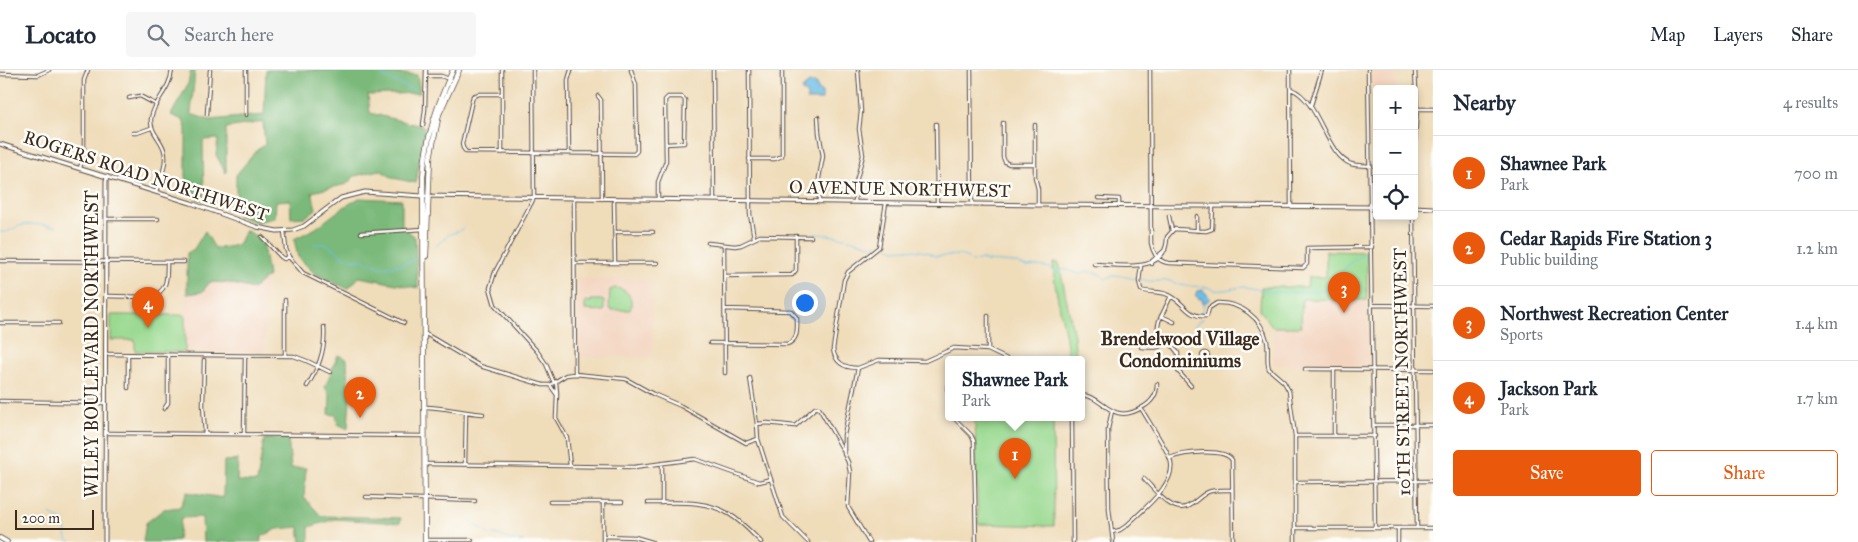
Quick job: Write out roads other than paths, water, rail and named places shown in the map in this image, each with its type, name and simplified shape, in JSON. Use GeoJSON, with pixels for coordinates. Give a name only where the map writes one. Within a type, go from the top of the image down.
{"type":"FeatureCollection","features":[{"type":"Feature","properties":{"kind":"main road"},"geometry":{"type":"LineString","coordinates":[[451,80],[453,70]]}},
{"type":"Feature","properties":{"kind":"main road"},"geometry":{"type":"LineString","coordinates":[[425,541],[425,157],[435,113],[451,80],[459,70]]}},
{"type":"Feature","properties":{"kind":"main road"},"geometry":{"type":"LineString","coordinates":[[0,538],[7,542]]}},
{"type":"Feature","properties":{"kind":"street"},"geometry":{"type":"LineString","coordinates":[[0,74],[38,74],[49,70]]}},
{"type":"Feature","properties":{"kind":"street"},"geometry":{"type":"LineString","coordinates":[[156,192],[165,156],[161,142],[152,128],[152,113],[169,86],[172,70]]}},
{"type":"Feature","properties":{"kind":"street"},"geometry":{"type":"LineString","coordinates":[[207,114],[210,70]]}},
{"type":"Feature","properties":{"kind":"street"},"geometry":{"type":"LineString","coordinates":[[246,70],[246,115]]}},
{"type":"Feature","properties":{"kind":"street"},"geometry":{"type":"LineString","coordinates":[[423,125],[426,70]]}},
{"type":"Feature","properties":{"kind":"street"},"geometry":{"type":"LineString","coordinates":[[502,70],[502,153]]}},
{"type":"Feature","properties":{"kind":"street"},"geometry":{"type":"LineString","coordinates":[[533,70],[534,198],[495,272],[490,288],[495,305],[536,351],[546,364],[555,383],[557,395],[556,418],[567,438],[570,466]]}},
{"type":"Feature","properties":{"kind":"street"},"geometry":{"type":"LineString","coordinates":[[569,154],[568,80],[571,70]]}},
{"type":"Feature","properties":{"kind":"street"},"geometry":{"type":"LineString","coordinates":[[502,94],[479,94],[473,96],[462,144],[464,150],[469,152],[502,153],[634,154],[636,152],[636,85],[631,70]]}},
{"type":"Feature","properties":{"kind":"street"},"geometry":{"type":"LineString","coordinates":[[713,70],[714,200]]}},
{"type":"Feature","properties":{"kind":"street"},"geometry":{"type":"LineString","coordinates":[[749,70],[749,201],[754,238]]}},
{"type":"Feature","properties":{"kind":"street"},"geometry":{"type":"LineString","coordinates":[[750,158],[775,159],[782,156],[782,70]]}},
{"type":"Feature","properties":{"kind":"street"},"geometry":{"type":"LineString","coordinates":[[855,202],[856,182],[863,155],[859,129],[861,112],[858,70]]}},
{"type":"Feature","properties":{"kind":"street"},"geometry":{"type":"LineString","coordinates":[[971,70],[972,204]]}},
{"type":"Feature","properties":{"kind":"street"},"geometry":{"type":"LineString","coordinates":[[1150,70],[1151,243],[1153,251],[1161,261],[1169,263],[1303,268],[1307,264],[1307,248],[1372,247]]}},
{"type":"Feature","properties":{"kind":"street"},"geometry":{"type":"LineString","coordinates":[[1290,70],[1292,207]]}},
{"type":"Feature","properties":{"kind":"street"},"geometry":{"type":"LineString","coordinates":[[1310,105],[1322,70]]}},
{"type":"Feature","properties":{"kind":"street"},"geometry":{"type":"LineString","coordinates":[[1368,70],[1376,481],[1375,528]]}},
{"type":"Feature","properties":{"kind":"street"},"geometry":{"type":"LineString","coordinates":[[1415,70],[1416,85]]}},
{"type":"Feature","properties":{"kind":"street"},"geometry":{"type":"LineString","coordinates":[[80,168],[84,154],[84,80],[86,71]]}},
{"type":"Feature","properties":{"kind":"street"},"geometry":{"type":"LineString","coordinates":[[426,76],[441,76],[451,80]]}},
{"type":"Feature","properties":{"kind":"street"},"geometry":{"type":"LineString","coordinates":[[1290,88],[1302,95],[1310,105],[1344,159],[1350,164],[1370,166]]}},
{"type":"Feature","properties":{"kind":"street"},"geometry":{"type":"LineString","coordinates":[[129,98],[140,96],[157,105]]}},
{"type":"Feature","properties":{"kind":"street"},"geometry":{"type":"LineString","coordinates":[[598,96],[601,100],[602,199]]}},
{"type":"Feature","properties":{"kind":"street"},"geometry":{"type":"LineString","coordinates":[[658,200],[658,182],[666,161],[666,144],[666,98],[682,96],[685,100],[684,143],[666,144]]}},
{"type":"Feature","properties":{"kind":"street"},"geometry":{"type":"LineString","coordinates":[[1418,109],[1433,109]]}},
{"type":"Feature","properties":{"kind":"street"},"geometry":{"type":"LineString","coordinates":[[818,116],[818,133],[823,156],[819,178],[819,202]]}},
{"type":"Feature","properties":{"kind":"street"},"geometry":{"type":"LineString","coordinates":[[1003,123],[1003,157],[1005,162],[1009,164],[1035,164]]}},
{"type":"Feature","properties":{"kind":"street"},"geometry":{"type":"LineString","coordinates":[[936,124],[937,204]]}},
{"type":"Feature","properties":{"kind":"street"},"geometry":{"type":"LineString","coordinates":[[1035,125],[1038,205]]}},
{"type":"Feature","properties":{"kind":"street"},"geometry":{"type":"LineString","coordinates":[[133,133],[152,128]]}},
{"type":"Feature","properties":{"kind":"street","name":"ROGERS ROAD NORTHWEST"},"geometry":{"type":"LineString","coordinates":[[0,144],[107,176],[267,230],[284,231],[298,228],[309,223],[334,202],[350,195],[365,192],[425,196]]}},
{"type":"Feature","properties":{"kind":"street","name":"WILEY BOULEVARD NORTHWEST"},"geometry":{"type":"LineString","coordinates":[[105,542],[107,176]]}},
{"type":"Feature","properties":{"kind":"street","name":"O AVENUE NORTHWEST"},"geometry":{"type":"LineString","coordinates":[[425,196],[937,204],[1371,207]]}},
{"type":"Feature","properties":{"kind":"street"},"geometry":{"type":"LineString","coordinates":[[574,198],[575,374]]}},
{"type":"Feature","properties":{"kind":"street"},"geometry":{"type":"LineString","coordinates":[[1098,198],[1119,199],[1119,205]]}},
{"type":"Feature","properties":{"kind":"street"},"geometry":{"type":"LineString","coordinates":[[614,199],[615,263]]}},
{"type":"Feature","properties":{"kind":"street"},"geometry":{"type":"LineString","coordinates":[[886,203],[879,246],[848,272],[844,280],[833,349],[834,355],[840,364],[851,368],[858,368],[879,360],[924,361],[954,348],[988,350],[1001,356]]}},
{"type":"Feature","properties":{"kind":"street"},"geometry":{"type":"LineString","coordinates":[[1094,264],[1141,266],[1152,264],[1165,250],[1167,237],[1172,231],[1178,229],[1206,232],[1212,229],[1213,206]]}},
{"type":"Feature","properties":{"kind":"street"},"geometry":{"type":"LineString","coordinates":[[1418,207],[1433,208]]}},
{"type":"Feature","properties":{"kind":"street"},"geometry":{"type":"LineString","coordinates":[[1170,216],[1172,231]]}},
{"type":"Feature","properties":{"kind":"street"},"geometry":{"type":"LineString","coordinates":[[1197,216],[1197,231]]}},
{"type":"Feature","properties":{"kind":"street"},"geometry":{"type":"LineString","coordinates":[[106,219],[158,219]]}},
{"type":"Feature","properties":{"kind":"street","name":"10TH STREET NORTHWEST"},"geometry":{"type":"LineString","coordinates":[[1413,220],[1417,528]]}},
{"type":"Feature","properties":{"kind":"street"},"geometry":{"type":"LineString","coordinates":[[361,233],[425,229]]}},
{"type":"Feature","properties":{"kind":"street","name":"ROGERS ROAD NORTHWEST"},"geometry":{"type":"LineString","coordinates":[[284,231],[286,250],[289,257],[303,273],[404,323]]}},
{"type":"Feature","properties":{"kind":"street"},"geometry":{"type":"LineString","coordinates":[[614,232],[653,232]]}},
{"type":"Feature","properties":{"kind":"street"},"geometry":{"type":"LineString","coordinates":[[708,244],[724,246],[741,245],[760,236],[811,237]]}},
{"type":"Feature","properties":{"kind":"street"},"geometry":{"type":"LineString","coordinates":[[724,276],[788,276],[796,272],[796,236]]}},
{"type":"Feature","properties":{"kind":"street","name":"ROGERS ROAD NORTHWEST"},"geometry":{"type":"LineString","coordinates":[[262,237],[284,259],[289,257]]}},
{"type":"Feature","properties":{"kind":"street"},"geometry":{"type":"LineString","coordinates":[[724,246],[725,373]]}},
{"type":"Feature","properties":{"kind":"street"},"geometry":{"type":"LineString","coordinates":[[0,261],[184,262]]}},
{"type":"Feature","properties":{"kind":"street"},"geometry":{"type":"LineString","coordinates":[[106,296],[150,297],[157,295],[165,286],[167,262]]}},
{"type":"Feature","properties":{"kind":"street"},"geometry":{"type":"LineString","coordinates":[[575,262],[657,263]]}},
{"type":"Feature","properties":{"kind":"street"},"geometry":{"type":"LineString","coordinates":[[1141,266],[1138,281],[1141,290],[1165,293],[1179,300],[1193,314],[1207,316],[1211,306],[1223,303],[1245,311],[1260,325],[1267,341],[1269,369],[1284,382],[1289,392],[1295,436],[1295,542]]}},
{"type":"Feature","properties":{"kind":"street"},"geometry":{"type":"LineString","coordinates":[[1171,296],[1161,316],[1157,331],[1159,336],[1178,352],[1178,371],[1191,386]]}},
{"type":"Feature","properties":{"kind":"street"},"geometry":{"type":"LineString","coordinates":[[285,300],[285,356]]}},
{"type":"Feature","properties":{"kind":"street"},"geometry":{"type":"LineString","coordinates":[[1372,305],[1433,306]]}},
{"type":"Feature","properties":{"kind":"street"},"geometry":{"type":"LineString","coordinates":[[710,343],[788,344],[794,340],[797,318],[791,311],[725,309]]}},
{"type":"Feature","properties":{"kind":"street"},"geometry":{"type":"LineString","coordinates":[[988,316],[988,350]]}},
{"type":"Feature","properties":{"kind":"street"},"geometry":{"type":"LineString","coordinates":[[1161,316],[1174,322]]}},
{"type":"Feature","properties":{"kind":"street"},"geometry":{"type":"LineString","coordinates":[[0,323],[59,323]]}},
{"type":"Feature","properties":{"kind":"street"},"geometry":{"type":"LineString","coordinates":[[307,386],[318,366],[325,346],[324,327]]}},
{"type":"Feature","properties":{"kind":"street"},"geometry":{"type":"LineString","coordinates":[[424,333],[480,366],[543,385],[550,385],[566,376],[575,374],[630,381],[746,443],[758,439]]}},
{"type":"Feature","properties":{"kind":"street"},"geometry":{"type":"LineString","coordinates":[[1141,348],[1158,348],[1166,342]]}},
{"type":"Feature","properties":{"kind":"street"},"geometry":{"type":"LineString","coordinates":[[106,354],[285,356],[301,358],[330,372]]}},
{"type":"Feature","properties":{"kind":"street"},"geometry":{"type":"LineString","coordinates":[[128,355],[128,388]]}},
{"type":"Feature","properties":{"kind":"street"},"geometry":{"type":"LineString","coordinates":[[164,409],[168,403],[168,355]]}},
{"type":"Feature","properties":{"kind":"street"},"geometry":{"type":"LineString","coordinates":[[244,434],[245,356]]}},
{"type":"Feature","properties":{"kind":"street"},"geometry":{"type":"LineString","coordinates":[[1178,365],[1191,364],[1203,359]]}},
{"type":"Feature","properties":{"kind":"street"},"geometry":{"type":"LineString","coordinates":[[204,360],[203,405],[205,434]]}},
{"type":"Feature","properties":{"kind":"street"},"geometry":{"type":"LineString","coordinates":[[844,454],[844,435],[858,368]]}},
{"type":"Feature","properties":{"kind":"street"},"geometry":{"type":"LineString","coordinates":[[1305,369],[1433,370]]}},
{"type":"Feature","properties":{"kind":"street"},"geometry":{"type":"LineString","coordinates":[[1334,370],[1334,436]]}},
{"type":"Feature","properties":{"kind":"street"},"geometry":{"type":"LineString","coordinates":[[750,378],[758,439],[783,518],[808,542]]}},
{"type":"Feature","properties":{"kind":"street"},"geometry":{"type":"LineString","coordinates":[[1085,395],[1088,395],[1112,411],[1126,413],[1141,408],[1153,399],[1158,384]]}},
{"type":"Feature","properties":{"kind":"street"},"geometry":{"type":"LineString","coordinates":[[550,385],[557,395]]}},
{"type":"Feature","properties":{"kind":"street"},"geometry":{"type":"LineString","coordinates":[[0,401],[106,403]]}},
{"type":"Feature","properties":{"kind":"street"},"geometry":{"type":"LineString","coordinates":[[425,407],[444,407],[466,413],[483,414]]}},
{"type":"Feature","properties":{"kind":"street"},"geometry":{"type":"LineString","coordinates":[[757,424],[767,423],[795,426],[817,408],[821,410],[848,462],[850,472],[848,507],[869,542]]}},
{"type":"Feature","properties":{"kind":"street"},"geometry":{"type":"LineString","coordinates":[[1112,532],[1126,526],[1169,481],[1171,470],[1170,458],[1141,408]]}},
{"type":"Feature","properties":{"kind":"street"},"geometry":{"type":"LineString","coordinates":[[1112,411],[1108,430],[1109,509],[1113,542]]}},
{"type":"Feature","properties":{"kind":"street"},"geometry":{"type":"LineString","coordinates":[[465,464],[466,413]]}},
{"type":"Feature","properties":{"kind":"street"},"geometry":{"type":"LineString","coordinates":[[957,421],[972,435],[974,441],[976,542]]}},
{"type":"Feature","properties":{"kind":"street"},"geometry":{"type":"LineString","coordinates":[[1072,421],[1073,542]]}},
{"type":"Feature","properties":{"kind":"street"},"geometry":{"type":"LineString","coordinates":[[1375,425],[1433,425]]}},
{"type":"Feature","properties":{"kind":"street"},"geometry":{"type":"LineString","coordinates":[[106,433],[425,436]]}},
{"type":"Feature","properties":{"kind":"street"},"geometry":{"type":"LineString","coordinates":[[835,438],[844,435]]}},
{"type":"Feature","properties":{"kind":"street"},"geometry":{"type":"LineString","coordinates":[[1295,436],[1375,436]]}},
{"type":"Feature","properties":{"kind":"street"},"geometry":{"type":"LineString","coordinates":[[1170,458],[1186,453],[1227,454],[1232,460],[1233,542]]}},
{"type":"Feature","properties":{"kind":"street"},"geometry":{"type":"LineString","coordinates":[[425,464],[634,467],[695,459],[759,482],[771,479]]}},
{"type":"Feature","properties":{"kind":"street"},"geometry":{"type":"LineString","coordinates":[[662,463],[662,503]]}},
{"type":"Feature","properties":{"kind":"street"},"geometry":{"type":"LineString","coordinates":[[1144,479],[1170,504],[1184,507],[1197,502],[1213,490],[1232,490]]}},
{"type":"Feature","properties":{"kind":"street"},"geometry":{"type":"LineString","coordinates":[[1295,482],[1433,480]]}},
{"type":"Feature","properties":{"kind":"street"},"geometry":{"type":"LineString","coordinates":[[366,497],[475,500]]}},
{"type":"Feature","properties":{"kind":"street"},"geometry":{"type":"LineString","coordinates":[[550,502],[622,502]]}},
{"type":"Feature","properties":{"kind":"street"},"geometry":{"type":"LineString","coordinates":[[603,502],[603,542]]}},
{"type":"Feature","properties":{"kind":"street"},"geometry":{"type":"LineString","coordinates":[[648,502],[699,504],[719,508],[736,518],[761,542]]}},
{"type":"Feature","properties":{"kind":"street"},"geometry":{"type":"LineString","coordinates":[[1295,528],[1433,528]]}},
{"type":"Feature","properties":{"kind":"street"},"geometry":{"type":"LineString","coordinates":[[1398,528],[1398,542]]}},
{"type":"Feature","properties":{"kind":"street"},"geometry":{"type":"LineString","coordinates":[[603,536],[635,537],[652,542]]}},
{"type":"Feature","properties":{"kind":"street"},"geometry":{"type":"LineString","coordinates":[[425,541],[472,540]]}},
{"type":"Feature","properties":{"kind":"water"},"geometry":{"type":"Polygon","coordinates":[[[809,83],[815,83],[819,91],[822,92],[822,100],[807,100],[807,94],[802,91],[809,83]]]}},
{"type":"Feature","properties":{"kind":"water"},"geometry":{"type":"Polygon","coordinates":[[[1203,290],[1210,298],[1204,305],[1202,304],[1203,300],[1195,295],[1198,291],[1203,290]]]}},
{"type":"Feature","properties":{"kind":"waterway"},"geometry":{"type":"LineString","coordinates":[[376,70],[384,77],[414,90]]}},
{"type":"Feature","properties":{"kind":"waterway"},"geometry":{"type":"LineString","coordinates":[[0,232],[6,232],[27,224],[56,227]]}},
{"type":"Feature","properties":{"kind":"waterway"},"geometry":{"type":"LineString","coordinates":[[435,247],[448,235],[461,230],[463,227]]}},
{"type":"Feature","properties":{"kind":"waterway"},"geometry":{"type":"LineString","coordinates":[[814,234],[843,238],[873,246],[878,244]]}},
{"type":"Feature","properties":{"kind":"waterway"},"geometry":{"type":"LineString","coordinates":[[314,244],[327,244],[348,259],[363,260],[381,267],[402,265],[415,259]]}},
{"type":"Feature","properties":{"kind":"waterway"},"geometry":{"type":"LineString","coordinates":[[882,245],[895,250],[906,249],[927,252],[935,256],[960,255],[972,262],[982,259],[985,261],[1016,263],[1027,267],[1039,266],[1050,268],[1058,273],[1064,269],[1079,274],[1086,271],[1100,274],[1105,279],[1116,275],[1136,279]]}},
{"type":"Feature","properties":{"kind":"waterway"},"geometry":{"type":"LineString","coordinates":[[1141,279],[1170,281],[1180,285],[1205,287],[1214,290],[1244,287],[1270,292],[1324,290],[1330,287],[1352,261],[1364,256]]}},
{"type":"Feature","properties":{"kind":"waterway"},"geometry":{"type":"LineString","coordinates":[[1201,314],[1204,305]]}},
{"type":"Feature","properties":{"kind":"waterway"},"geometry":{"type":"LineString","coordinates":[[1195,334],[1194,326],[1203,318]]}},
{"type":"Feature","properties":{"kind":"waterway"},"geometry":{"type":"LineString","coordinates":[[50,514],[64,522],[67,539],[70,542]]}},
{"type":"Feature","properties":{"kind":"waterway"},"geometry":{"type":"LineString","coordinates":[[471,521],[489,535],[496,534],[516,542]]}},
{"type":"Feature","properties":{"kind":"waterway"},"geometry":{"type":"LineString","coordinates":[[519,542],[522,540],[523,542]]}},
{"type":"Feature","properties":{"kind":"place","name":"Northwest Recreation Center"},"geometry":{"type":"Point","coordinates":[1344,313]}},
{"type":"Feature","properties":{"kind":"place","name":"Jackson Park"},"geometry":{"type":"Point","coordinates":[148,328]}},
{"type":"Feature","properties":{"kind":"place","name":"Cedar Rapids Fire Station 3"},"geometry":{"type":"Point","coordinates":[360,418]}},
{"type":"Feature","properties":{"kind":"place","name":"Shawnee Park"},"geometry":{"type":"Point","coordinates":[1015,479]}},
{"type":"Feature","properties":{"kind":"district","name":"Brendelwood Village Condominiums"},"geometry":{"type":"Point","coordinates":[1180,349]}}]}
